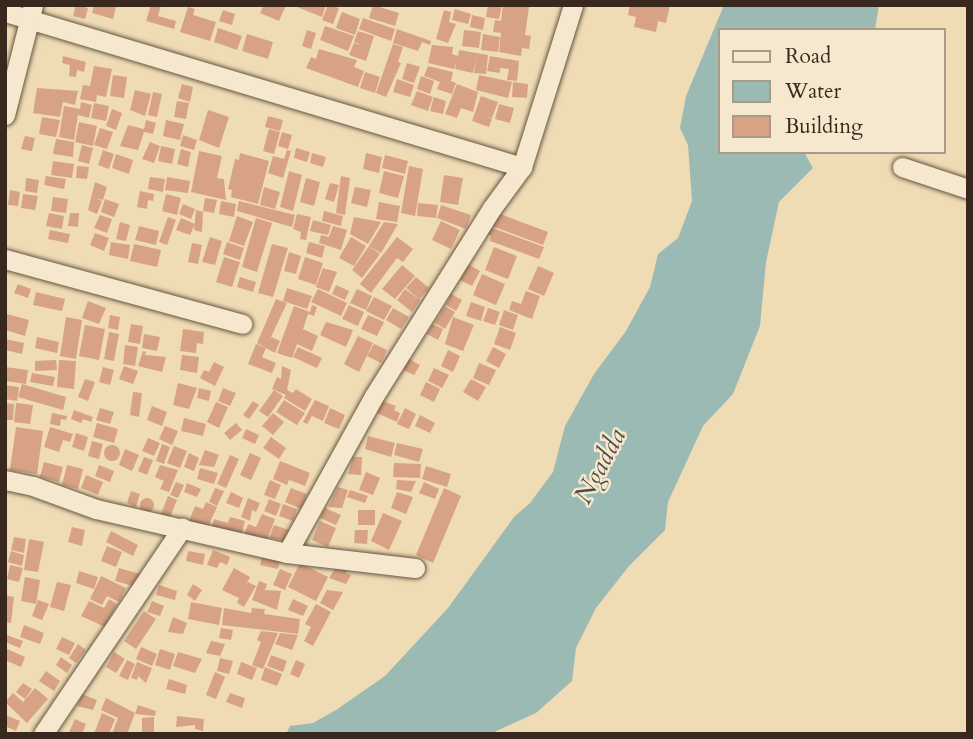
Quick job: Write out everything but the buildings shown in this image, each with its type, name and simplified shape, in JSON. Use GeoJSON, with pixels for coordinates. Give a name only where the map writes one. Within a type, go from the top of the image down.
{"type":"FeatureCollection","features":[{"type":"Feature","properties":{"kind":"street"},"geometry":{"type":"LineString","coordinates":[[287,553],[374,396],[485,217],[522,167],[573,5]]}},
{"type":"Feature","properties":{"kind":"street"},"geometry":{"type":"LineString","coordinates":[[5,12],[31,12],[522,167]]}},
{"type":"Feature","properties":{"kind":"street"},"geometry":{"type":"LineString","coordinates":[[5,115],[31,12]]}},
{"type":"Feature","properties":{"kind":"street"},"geometry":{"type":"LineString","coordinates":[[902,167],[968,189]]}},
{"type":"Feature","properties":{"kind":"street"},"geometry":{"type":"LineString","coordinates":[[5,259],[242,324]]}},
{"type":"Feature","properties":{"kind":"street"},"geometry":{"type":"LineString","coordinates":[[5,480],[33,486],[96,509],[287,553],[415,569]]}},
{"type":"Feature","properties":{"kind":"street"},"geometry":{"type":"LineString","coordinates":[[43,734],[182,528]]}},
{"type":"Feature","properties":{"kind":"water","name":"Ngadda"},"geometry":{"type":"Polygon","coordinates":[[[724,5],[879,5],[875,28],[718,28],[718,154],[805,154],[813,168],[779,202],[766,262],[760,326],[733,394],[703,426],[668,502],[665,530],[629,566],[596,608],[576,648],[572,681],[536,713],[490,734],[286,734],[290,726],[313,723],[385,676],[448,608],[514,517],[530,503],[553,472],[565,426],[594,374],[626,331],[650,287],[658,254],[678,238],[692,201],[688,145],[680,128],[686,96],[724,5]]]}}]}
